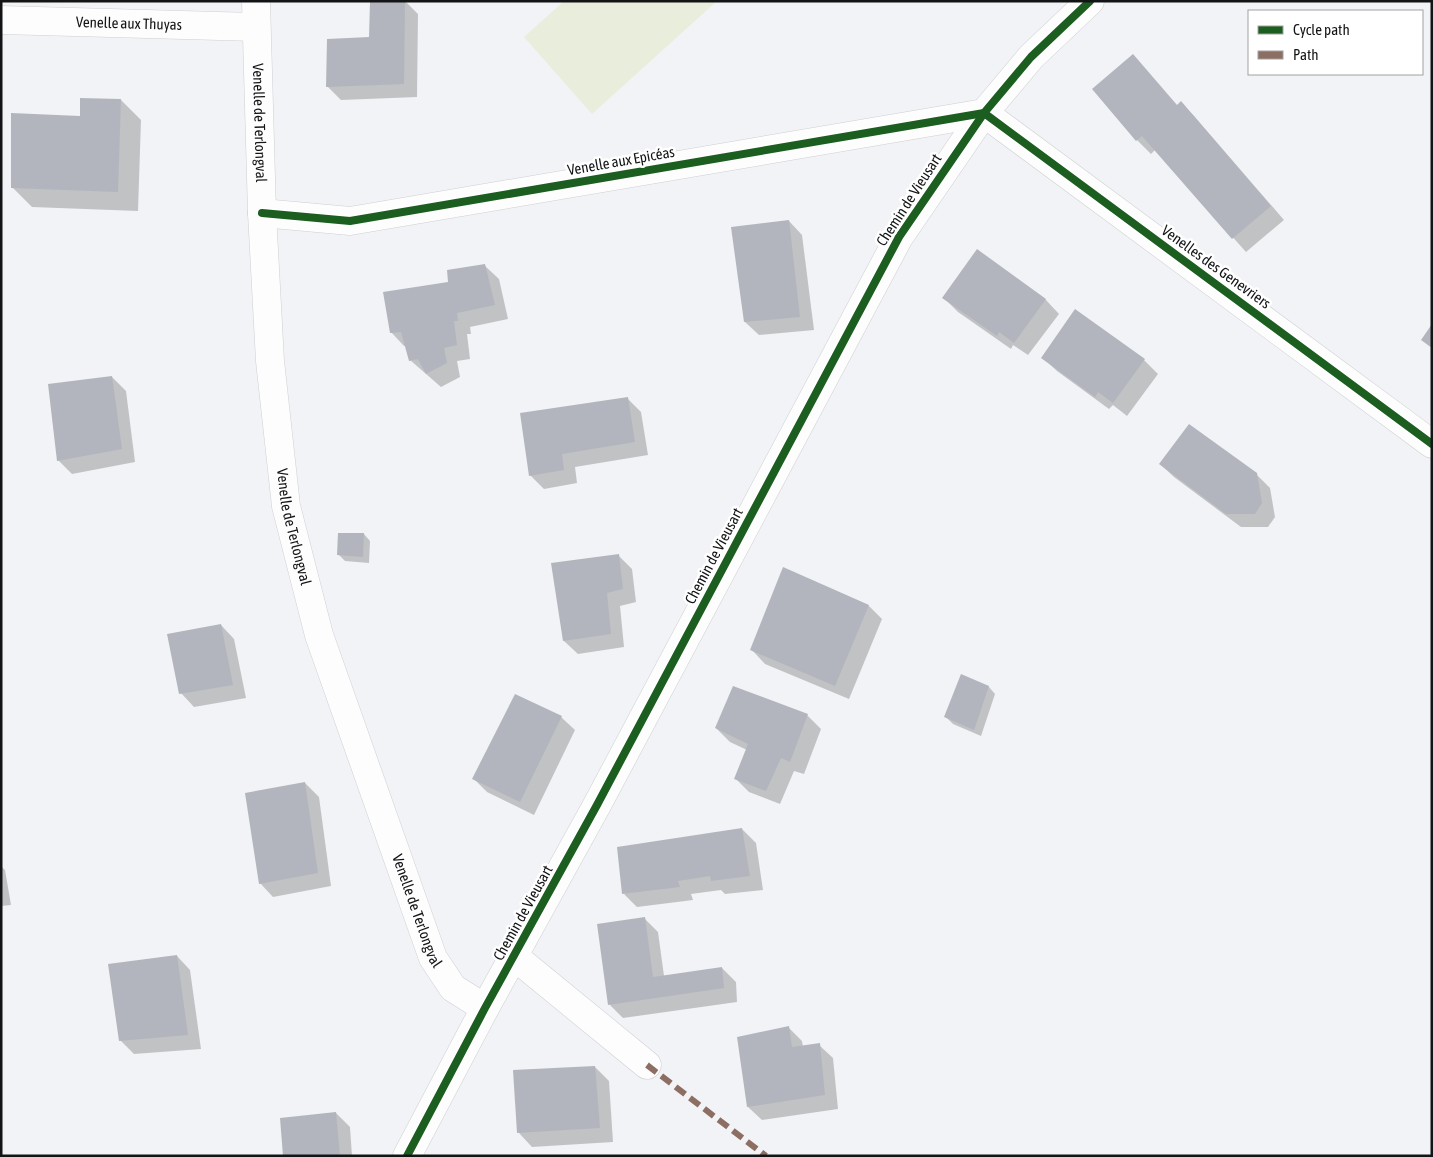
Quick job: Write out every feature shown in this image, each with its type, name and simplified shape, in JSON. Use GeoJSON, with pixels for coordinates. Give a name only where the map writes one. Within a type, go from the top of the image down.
{"type":"FeatureCollection","features":[{"type":"Feature","properties":{"kind":"street","name":"Chemin de Vieusart"},"geometry":{"type":"LineString","coordinates":[[407,1156],[899,237],[984,113],[1032,57],[1090,1]]}},
{"type":"Feature","properties":{"kind":"street","name":"Venelle aux Thuyas"},"geometry":{"type":"LineString","coordinates":[[1,20],[33,11],[256,14]]}},
{"type":"Feature","properties":{"kind":"street","name":"Venelle de Terlongval"},"geometry":{"type":"LineString","coordinates":[[256,14],[262,213],[270,361],[286,506],[319,636],[433,958],[453,988],[485,1008]]}},
{"type":"Feature","properties":{"kind":"street","name":"Venelle aux Epicéas"},"geometry":{"type":"LineString","coordinates":[[262,213],[350,221],[984,113]]}},
{"type":"Feature","properties":{"kind":"street","name":"Venelles des Genevriers"},"geometry":{"type":"LineString","coordinates":[[984,113],[1432,444]]}},
{"type":"Feature","properties":{"kind":"street"},"geometry":{"type":"LineString","coordinates":[[515,957],[647,1065]]}},
{"type":"Feature","properties":{"kind":"green space"},"geometry":{"type":"Polygon","coordinates":[[[564,1],[717,1],[592,114],[524,37],[564,1]]]}},
{"type":"Feature","properties":{"kind":"building"},"geometry":{"type":"Polygon","coordinates":[[[405,1],[404,84],[326,87],[327,39],[369,37],[370,2],[405,1]]]}},
{"type":"Feature","properties":{"kind":"building"},"geometry":{"type":"Polygon","coordinates":[[[1133,54],[1177,105],[1181,101],[1271,206],[1232,239],[1142,136],[1136,141],[1092,89],[1133,54]]]}},
{"type":"Feature","properties":{"kind":"building"},"geometry":{"type":"Polygon","coordinates":[[[80,98],[121,99],[118,192],[11,188],[11,113],[80,116],[80,98]]]}},
{"type":"Feature","properties":{"kind":"building"},"geometry":{"type":"Polygon","coordinates":[[[789,220],[800,317],[744,322],[731,227],[789,220]]]}},
{"type":"Feature","properties":{"kind":"building"},"geometry":{"type":"Polygon","coordinates":[[[977,249],[1046,299],[1014,343],[999,332],[997,336],[942,298],[977,249]]]}},
{"type":"Feature","properties":{"kind":"building"},"geometry":{"type":"Polygon","coordinates":[[[485,264],[495,305],[457,313],[458,321],[454,321],[457,345],[444,348],[447,363],[426,374],[418,359],[409,361],[401,332],[390,333],[383,292],[448,282],[447,270],[485,264]]]}},
{"type":"Feature","properties":{"kind":"building"},"geometry":{"type":"Polygon","coordinates":[[[1075,309],[1145,359],[1113,403],[1098,392],[1095,397],[1041,358],[1075,309]]]}},
{"type":"Feature","properties":{"kind":"building"},"geometry":{"type":"Polygon","coordinates":[[[1432,324],[1432,348],[1421,340],[1432,324]]]}},
{"type":"Feature","properties":{"kind":"building"},"geometry":{"type":"Polygon","coordinates":[[[112,376],[122,449],[57,461],[48,384],[112,376]]]}},
{"type":"Feature","properties":{"kind":"building"},"geometry":{"type":"Polygon","coordinates":[[[628,397],[635,442],[562,454],[564,470],[529,476],[520,413],[628,397]]]}},
{"type":"Feature","properties":{"kind":"building"},"geometry":{"type":"Polygon","coordinates":[[[1189,424],[1257,473],[1262,503],[1255,514],[1226,514],[1159,464],[1189,424]]]}},
{"type":"Feature","properties":{"kind":"building"},"geometry":{"type":"Polygon","coordinates":[[[338,533],[364,533],[363,557],[337,555],[338,533]]]}},
{"type":"Feature","properties":{"kind":"building"},"geometry":{"type":"Polygon","coordinates":[[[619,554],[623,589],[607,593],[611,634],[563,641],[551,563],[619,554]]]}},
{"type":"Feature","properties":{"kind":"building"},"geometry":{"type":"Polygon","coordinates":[[[783,567],[869,605],[835,686],[750,650],[783,567]]]}},
{"type":"Feature","properties":{"kind":"building"},"geometry":{"type":"Polygon","coordinates":[[[221,624],[233,685],[179,694],[167,634],[221,624]]]}},
{"type":"Feature","properties":{"kind":"building"},"geometry":{"type":"Polygon","coordinates":[[[961,674],[989,686],[974,730],[944,717],[961,674]]]}},
{"type":"Feature","properties":{"kind":"building"},"geometry":{"type":"Polygon","coordinates":[[[733,686],[808,714],[790,762],[781,758],[766,791],[734,779],[748,744],[715,728],[733,686]]]}},
{"type":"Feature","properties":{"kind":"building"},"geometry":{"type":"Polygon","coordinates":[[[515,694],[562,716],[520,802],[472,779],[515,694]]]}},
{"type":"Feature","properties":{"kind":"building"},"geometry":{"type":"Polygon","coordinates":[[[305,782],[318,873],[259,884],[245,793],[305,782]]]}},
{"type":"Feature","properties":{"kind":"building"},"geometry":{"type":"Polygon","coordinates":[[[742,828],[750,876],[711,881],[710,876],[678,881],[680,887],[622,894],[617,847],[742,828]]]}},
{"type":"Feature","properties":{"kind":"building"},"geometry":{"type":"Polygon","coordinates":[[[645,917],[653,977],[722,967],[724,988],[608,1005],[597,924],[645,917]]]}},
{"type":"Feature","properties":{"kind":"building"},"geometry":{"type":"Polygon","coordinates":[[[177,955],[188,1035],[119,1041],[108,964],[177,955]]]}},
{"type":"Feature","properties":{"kind":"building"},"geometry":{"type":"Polygon","coordinates":[[[789,1026],[792,1047],[820,1043],[825,1095],[747,1107],[737,1037],[789,1026]]]}},
{"type":"Feature","properties":{"kind":"building"},"geometry":{"type":"Polygon","coordinates":[[[595,1066],[600,1128],[517,1133],[513,1070],[595,1066]]]}},
{"type":"Feature","properties":{"kind":"building"},"geometry":{"type":"Polygon","coordinates":[[[336,1112],[340,1156],[283,1156],[280,1118],[336,1112]]]}},
{"type":"Feature","properties":{"kind":"marked path"},"geometry":{"type":"LineString","coordinates":[[647,1065],[766,1156]]}},
{"type":"Feature","properties":{"kind":"cycle path"},"geometry":{"type":"LineString","coordinates":[[407,1156],[485,1008],[597,805],[899,237],[984,113],[1031,57],[1090,1]]}},
{"type":"Feature","properties":{"kind":"cycle path"},"geometry":{"type":"LineString","coordinates":[[262,213],[350,221],[984,113],[1432,444]]}}]}
